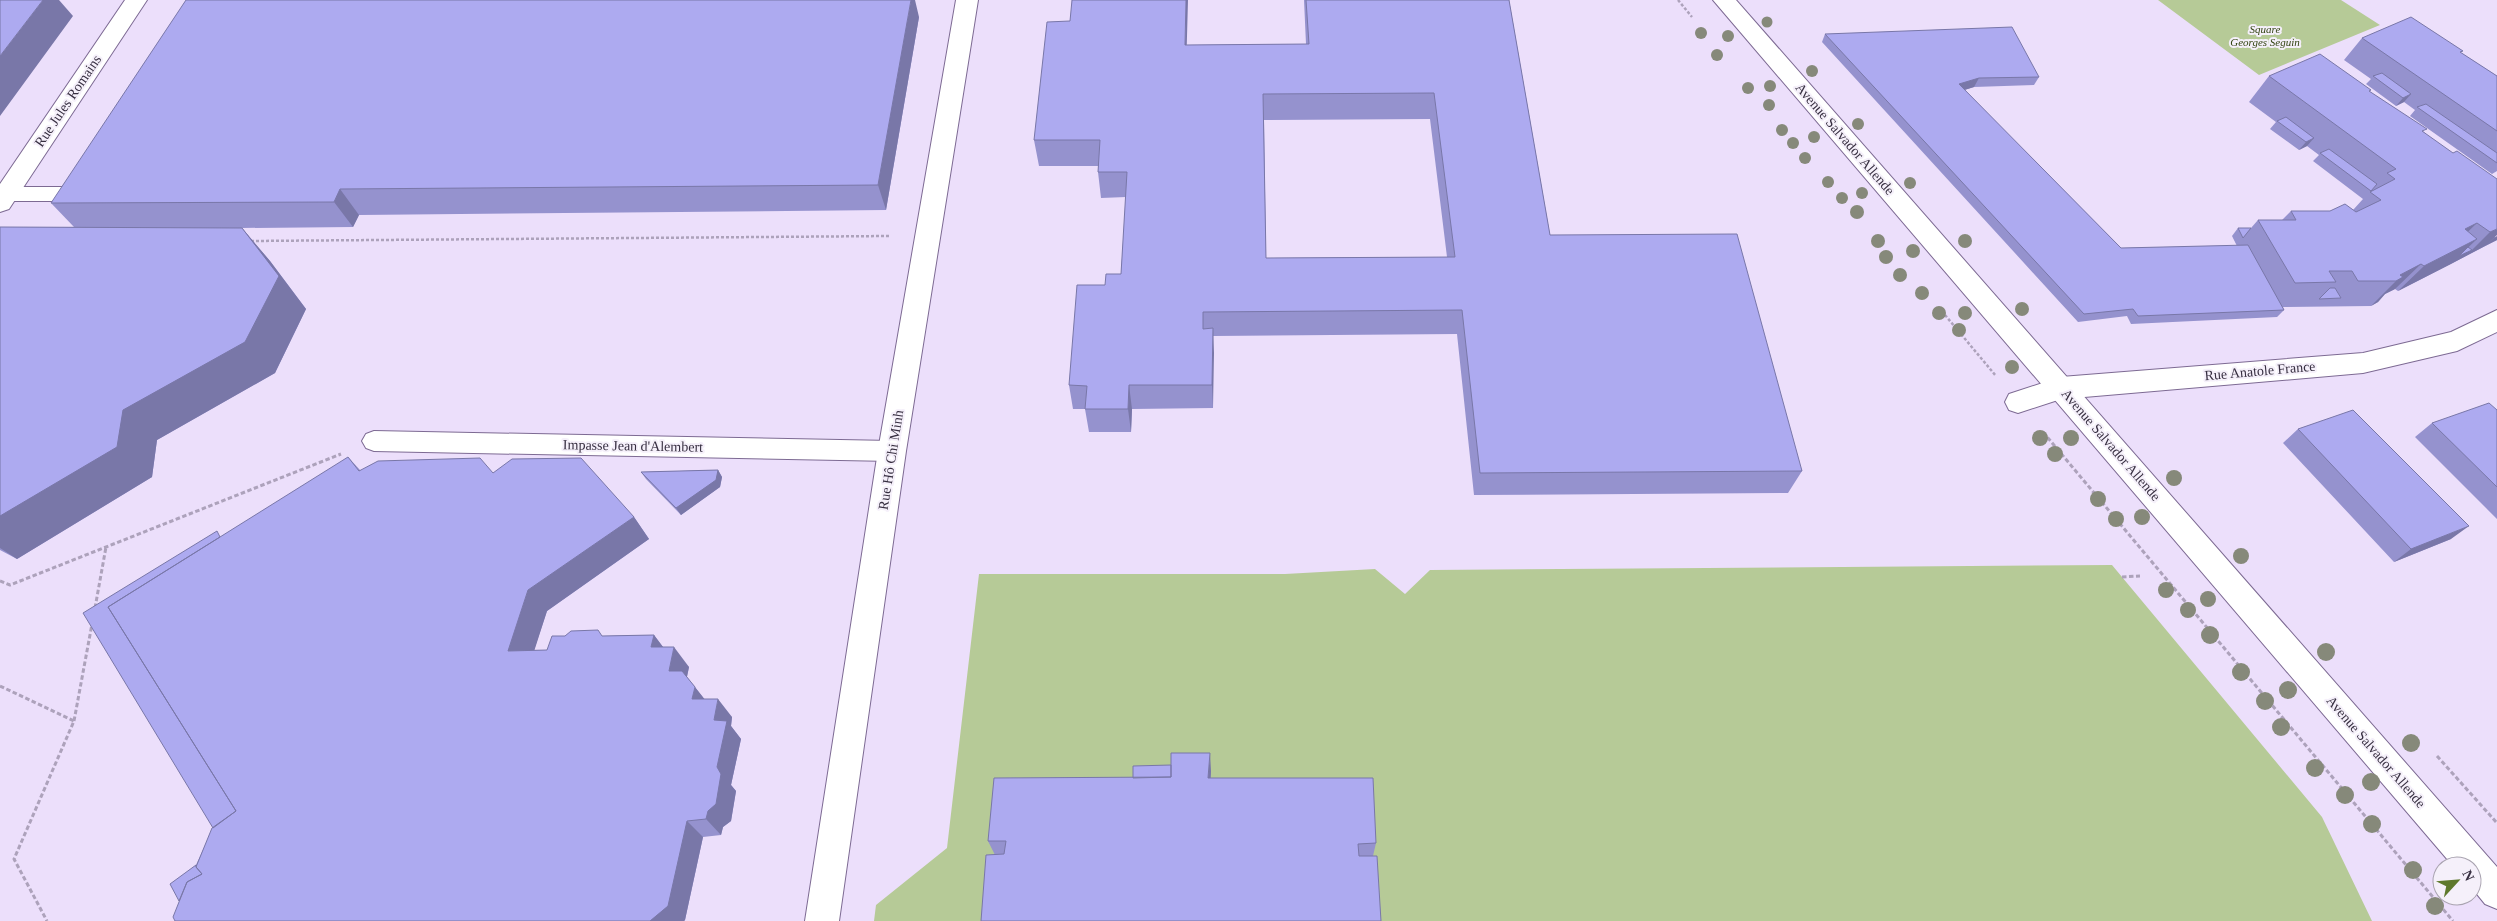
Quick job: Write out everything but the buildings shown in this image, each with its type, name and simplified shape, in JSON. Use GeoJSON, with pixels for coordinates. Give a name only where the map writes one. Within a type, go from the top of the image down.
{"type":"FeatureCollection","features":[{"type":"Feature","properties":{"kind":"street","name":"Rue Jules Romains"},"geometry":{"type":"LineString","coordinates":[[3,198],[136,0]]}},
{"type":"Feature","properties":{"kind":"street","name":"Rue Hô Chi Minh"},"geometry":{"type":"LineString","coordinates":[[822,921],[892,452],[967,0]]}},
{"type":"Feature","properties":{"kind":"street","name":"Avenue Salvador Allende"},"geometry":{"type":"LineString","coordinates":[[1724,0],[2497,892]]}},
{"type":"Feature","properties":{"kind":"street","name":"Rue Anatole France"},"geometry":{"type":"LineString","coordinates":[[2018,402],[2061,388],[2363,363],[2457,341],[2497,320]]}},
{"type":"Feature","properties":{"kind":"lane"},"geometry":{"type":"LineString","coordinates":[[3,198],[98,194]]}},
{"type":"Feature","properties":{"kind":"lane","name":"Impasse Jean d'Alembert"},"geometry":{"type":"LineString","coordinates":[[374,441],[892,452]]}},
{"type":"Feature","properties":{"kind":"path"},"geometry":{"type":"LineString","coordinates":[[1678,0],[1696,22]]}},
{"type":"Feature","properties":{"kind":"path"},"geometry":{"type":"LineString","coordinates":[[247,241],[927,236]]}},
{"type":"Feature","properties":{"kind":"path"},"geometry":{"type":"LineString","coordinates":[[1943,313],[2453,921]]}},
{"type":"Feature","properties":{"kind":"path"},"geometry":{"type":"LineString","coordinates":[[0,581],[10,585],[374,441]]}},
{"type":"Feature","properties":{"kind":"path"},"geometry":{"type":"LineString","coordinates":[[47,921],[14,859],[74,721],[106,547]]}},
{"type":"Feature","properties":{"kind":"path"},"geometry":{"type":"LineString","coordinates":[[2122,576],[2140,576]]}},
{"type":"Feature","properties":{"kind":"path"},"geometry":{"type":"LineString","coordinates":[[0,686],[74,721]]}},
{"type":"Feature","properties":{"kind":"green space","name":"Square Georges Seguin"},"geometry":{"type":"Polygon","coordinates":[[[2158,0],[2341,0],[2380,25],[2259,75],[2158,0]]]}},
{"type":"Feature","properties":{"kind":"green space"},"geometry":{"type":"Polygon","coordinates":[[[2112,565],[2322,817],[2372,921],[874,921],[876,905],[947,848],[979,574],[1285,574],[1375,569],[1405,594],[1430,570],[2112,565]]]}}]}
